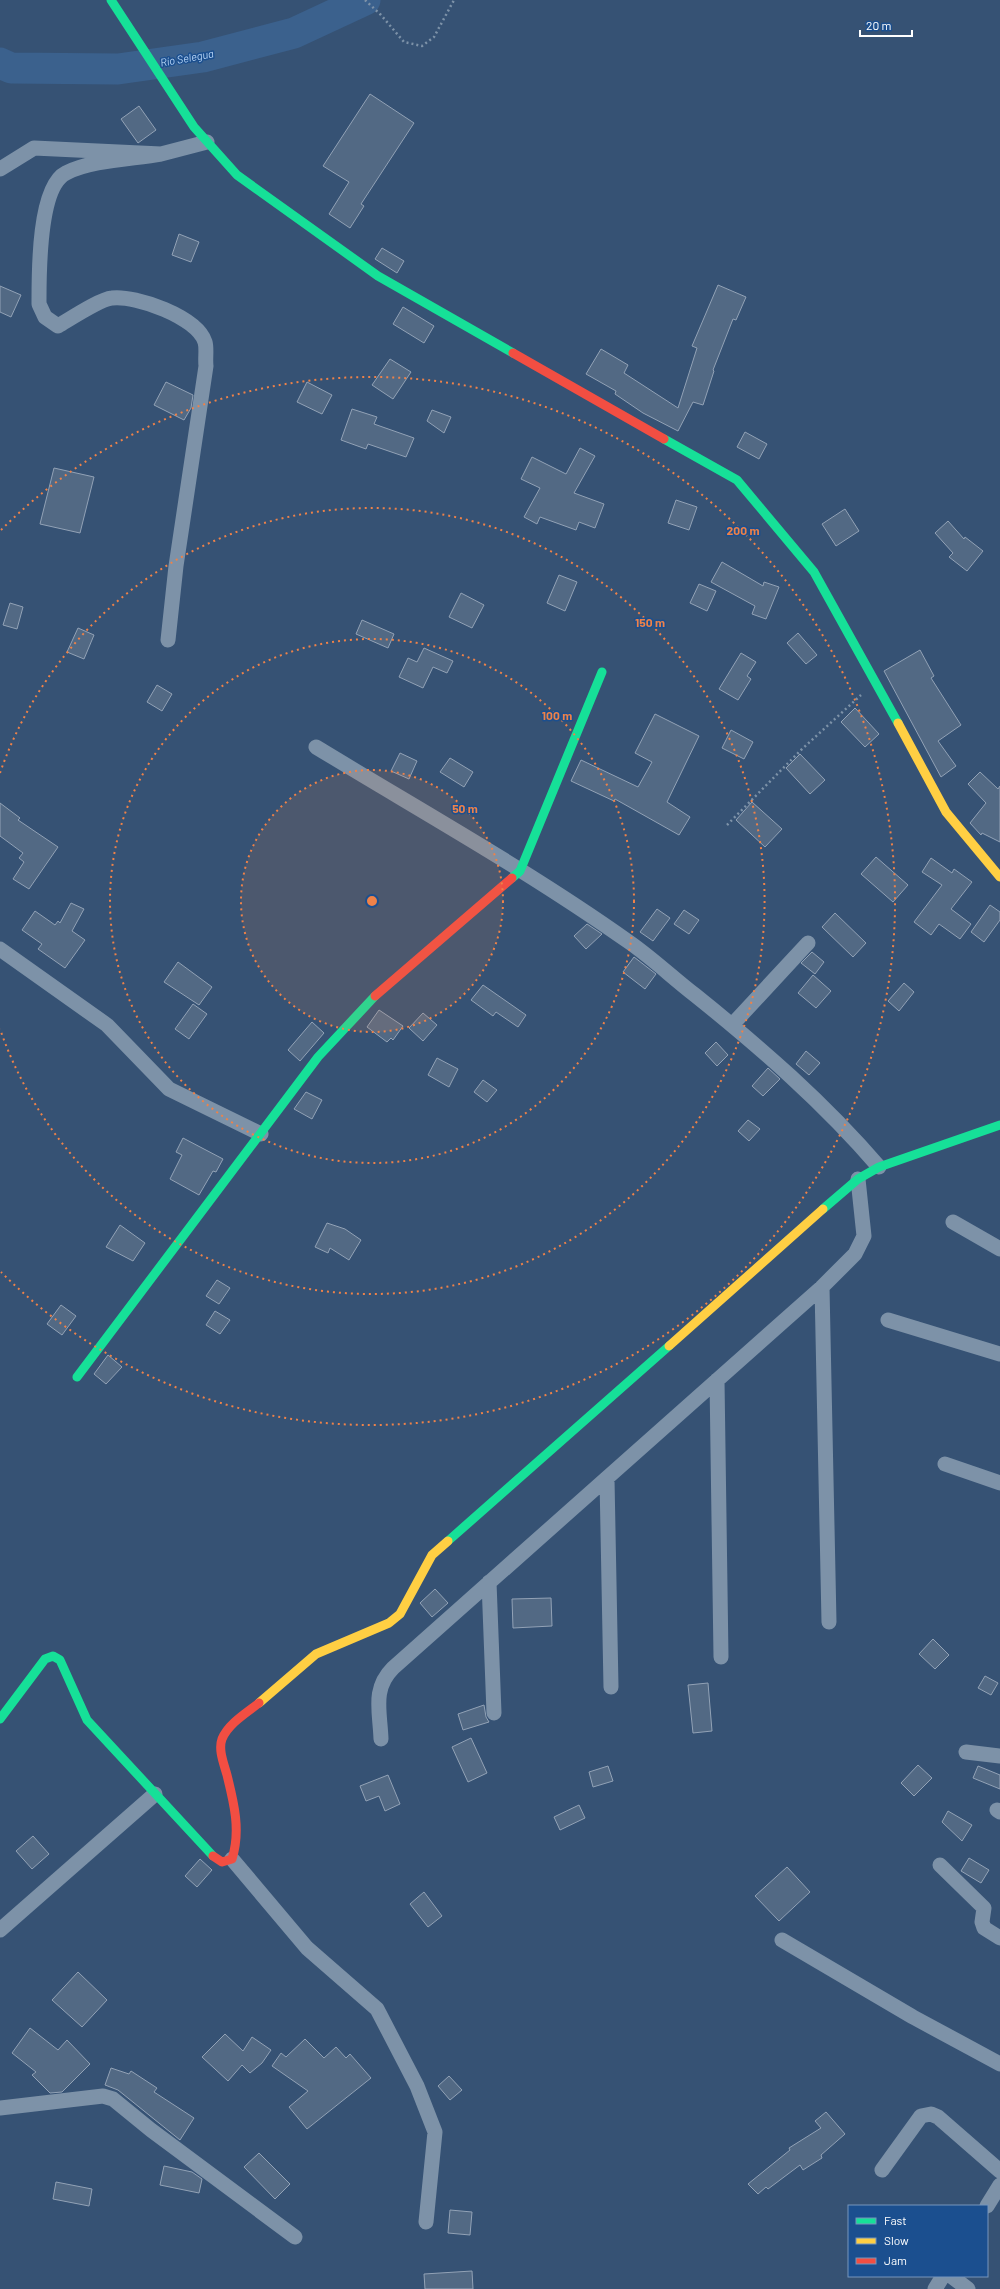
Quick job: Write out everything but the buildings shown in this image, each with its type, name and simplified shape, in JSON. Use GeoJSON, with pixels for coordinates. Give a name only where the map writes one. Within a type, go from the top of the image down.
{"type":"FeatureCollection","features":[{"type":"Feature","properties":{"kind":"street"},"geometry":{"type":"LineString","coordinates":[[111,0],[194,127],[237,175],[378,276],[737,480],[814,572],[876,681],[946,812],[1000,877]]}},
{"type":"Feature","properties":{"kind":"street"},"geometry":{"type":"LineString","coordinates":[[168,640],[176,566],[206,366],[205,342],[195,327],[171,312],[126,297],[110,298],[58,326],[44,317],[39,304],[44,209],[51,189],[64,173],[93,165],[161,154],[207,142]]}},
{"type":"Feature","properties":{"kind":"street"},"geometry":{"type":"LineString","coordinates":[[0,169],[34,148],[161,154]]}},
{"type":"Feature","properties":{"kind":"street"},"geometry":{"type":"LineString","coordinates":[[77,1377],[318,1058],[366,1004],[520,871],[602,672]]}},
{"type":"Feature","properties":{"kind":"street"},"geometry":{"type":"LineString","coordinates":[[316,747],[520,871],[630,942],[732,1024],[801,1084],[850,1132],[879,1167]]}},
{"type":"Feature","properties":{"kind":"street"},"geometry":{"type":"LineString","coordinates":[[732,1024],[808,943]]}},
{"type":"Feature","properties":{"kind":"street"},"geometry":{"type":"LineString","coordinates":[[0,949],[107,1025],[169,1089],[261,1134]]}},
{"type":"Feature","properties":{"kind":"street"},"geometry":{"type":"LineString","coordinates":[[0,1719],[45,1659],[53,1656],[60,1660],[87,1720],[214,1857],[222,1862],[232,1859],[236,1851],[238,1832],[222,1750],[222,1740],[229,1728],[316,1654],[389,1623],[400,1614],[432,1555],[858,1179],[879,1167],[1000,1124]]}},
{"type":"Feature","properties":{"kind":"street"},"geometry":{"type":"LineString","coordinates":[[380,1739],[379,1689],[383,1678],[822,1287],[855,1254],[864,1236],[858,1179]]}},
{"type":"Feature","properties":{"kind":"street"},"geometry":{"type":"LineString","coordinates":[[953,1222],[1000,1249]]}},
{"type":"Feature","properties":{"kind":"street"},"geometry":{"type":"LineString","coordinates":[[822,1287],[829,1622]]}},
{"type":"Feature","properties":{"kind":"street"},"geometry":{"type":"LineString","coordinates":[[888,1320],[1000,1354]]}},
{"type":"Feature","properties":{"kind":"street"},"geometry":{"type":"LineString","coordinates":[[717,1380],[721,1657]]}},
{"type":"Feature","properties":{"kind":"street"},"geometry":{"type":"LineString","coordinates":[[945,1464],[1000,1484]]}},
{"type":"Feature","properties":{"kind":"street"},"geometry":{"type":"LineString","coordinates":[[607,1478],[611,1687]]}},
{"type":"Feature","properties":{"kind":"street"},"geometry":{"type":"LineString","coordinates":[[489,1582],[494,1713]]}},
{"type":"Feature","properties":{"kind":"street"},"geometry":{"type":"LineString","coordinates":[[966,1752],[1000,1756]]}},
{"type":"Feature","properties":{"kind":"street"},"geometry":{"type":"LineString","coordinates":[[0,1930],[155,1794]]}},
{"type":"Feature","properties":{"kind":"street"},"geometry":{"type":"LineString","coordinates":[[232,1859],[307,1948],[377,2009],[417,2086],[435,2132],[426,2222]]}},
{"type":"Feature","properties":{"kind":"street"},"geometry":{"type":"LineString","coordinates":[[940,1865],[984,1908],[982,1922],[984,1928],[1000,1938]]}},
{"type":"Feature","properties":{"kind":"street"},"geometry":{"type":"LineString","coordinates":[[782,1940],[913,2017],[1000,2064]]}},
{"type":"Feature","properties":{"kind":"street"},"geometry":{"type":"LineString","coordinates":[[0,2108],[103,2096],[113,2099],[151,2130],[295,2237]]}},
{"type":"Feature","properties":{"kind":"street"},"geometry":{"type":"LineString","coordinates":[[882,2170],[913,2124],[921,2116],[930,2114],[938,2117],[1000,2171]]}},
{"type":"Feature","properties":{"kind":"street"},"geometry":{"type":"LineString","coordinates":[[988,2205],[1000,2185]]}},
{"type":"Feature","properties":{"kind":"street"},"geometry":{"type":"LineString","coordinates":[[935,2289],[942,2277]]}},
{"type":"Feature","properties":{"kind":"street"},"geometry":{"type":"LineString","coordinates":[[952,2277],[968,2289]]}},
{"type":"Feature","properties":{"kind":"path"},"geometry":{"type":"LineString","coordinates":[[365,0],[382,15],[404,42],[422,46],[434,37],[454,0]]}},
{"type":"Feature","properties":{"kind":"path"},"geometry":{"type":"LineString","coordinates":[[727,825],[801,750],[876,681]]}},
{"type":"Feature","properties":{"kind":"waterway","name":"Río Selegua"},"geometry":{"type":"LineString","coordinates":[[0,63],[11,68],[118,69],[203,57],[294,33],[365,0]]}},
{"type":"Feature","properties":{"kind":"traffic: fast"},"geometry":{"type":"LineString","coordinates":[[111,0],[194,127],[237,175],[378,276],[513,353]]}},
{"type":"Feature","properties":{"kind":"traffic: fast"},"geometry":{"type":"LineString","coordinates":[[664,439],[737,480],[814,572],[898,723]]}},
{"type":"Feature","properties":{"kind":"traffic: fast"},"geometry":{"type":"LineString","coordinates":[[512,878],[520,871],[602,672]]}},
{"type":"Feature","properties":{"kind":"traffic: fast"},"geometry":{"type":"LineString","coordinates":[[77,1377],[318,1057],[375,996]]}},
{"type":"Feature","properties":{"kind":"traffic: fast"},"geometry":{"type":"LineString","coordinates":[[823,1209],[858,1179],[879,1167],[1000,1125]]}},
{"type":"Feature","properties":{"kind":"traffic: fast"},"geometry":{"type":"LineString","coordinates":[[448,1541],[669,1346]]}},
{"type":"Feature","properties":{"kind":"traffic: fast"},"geometry":{"type":"LineString","coordinates":[[0,1719],[45,1659],[53,1656],[60,1660],[87,1720],[213,1856]]}},
{"type":"Feature","properties":{"kind":"traffic: slow"},"geometry":{"type":"LineString","coordinates":[[898,723],[946,812],[1000,877]]}},
{"type":"Feature","properties":{"kind":"traffic: slow"},"geometry":{"type":"LineString","coordinates":[[669,1346],[823,1209]]}},
{"type":"Feature","properties":{"kind":"traffic: slow"},"geometry":{"type":"LineString","coordinates":[[259,1703],[316,1654],[389,1623],[400,1614],[432,1555],[448,1541]]}},
{"type":"Feature","properties":{"kind":"traffic: jam"},"geometry":{"type":"LineString","coordinates":[[513,353],[664,439]]}},
{"type":"Feature","properties":{"kind":"traffic: jam"},"geometry":{"type":"LineString","coordinates":[[375,996],[512,878]]}},
{"type":"Feature","properties":{"kind":"traffic: jam"},"geometry":{"type":"LineString","coordinates":[[213,1856],[222,1862],[232,1859],[236,1838],[236,1817],[221,1752],[222,1739],[228,1728],[259,1703]]}}]}
